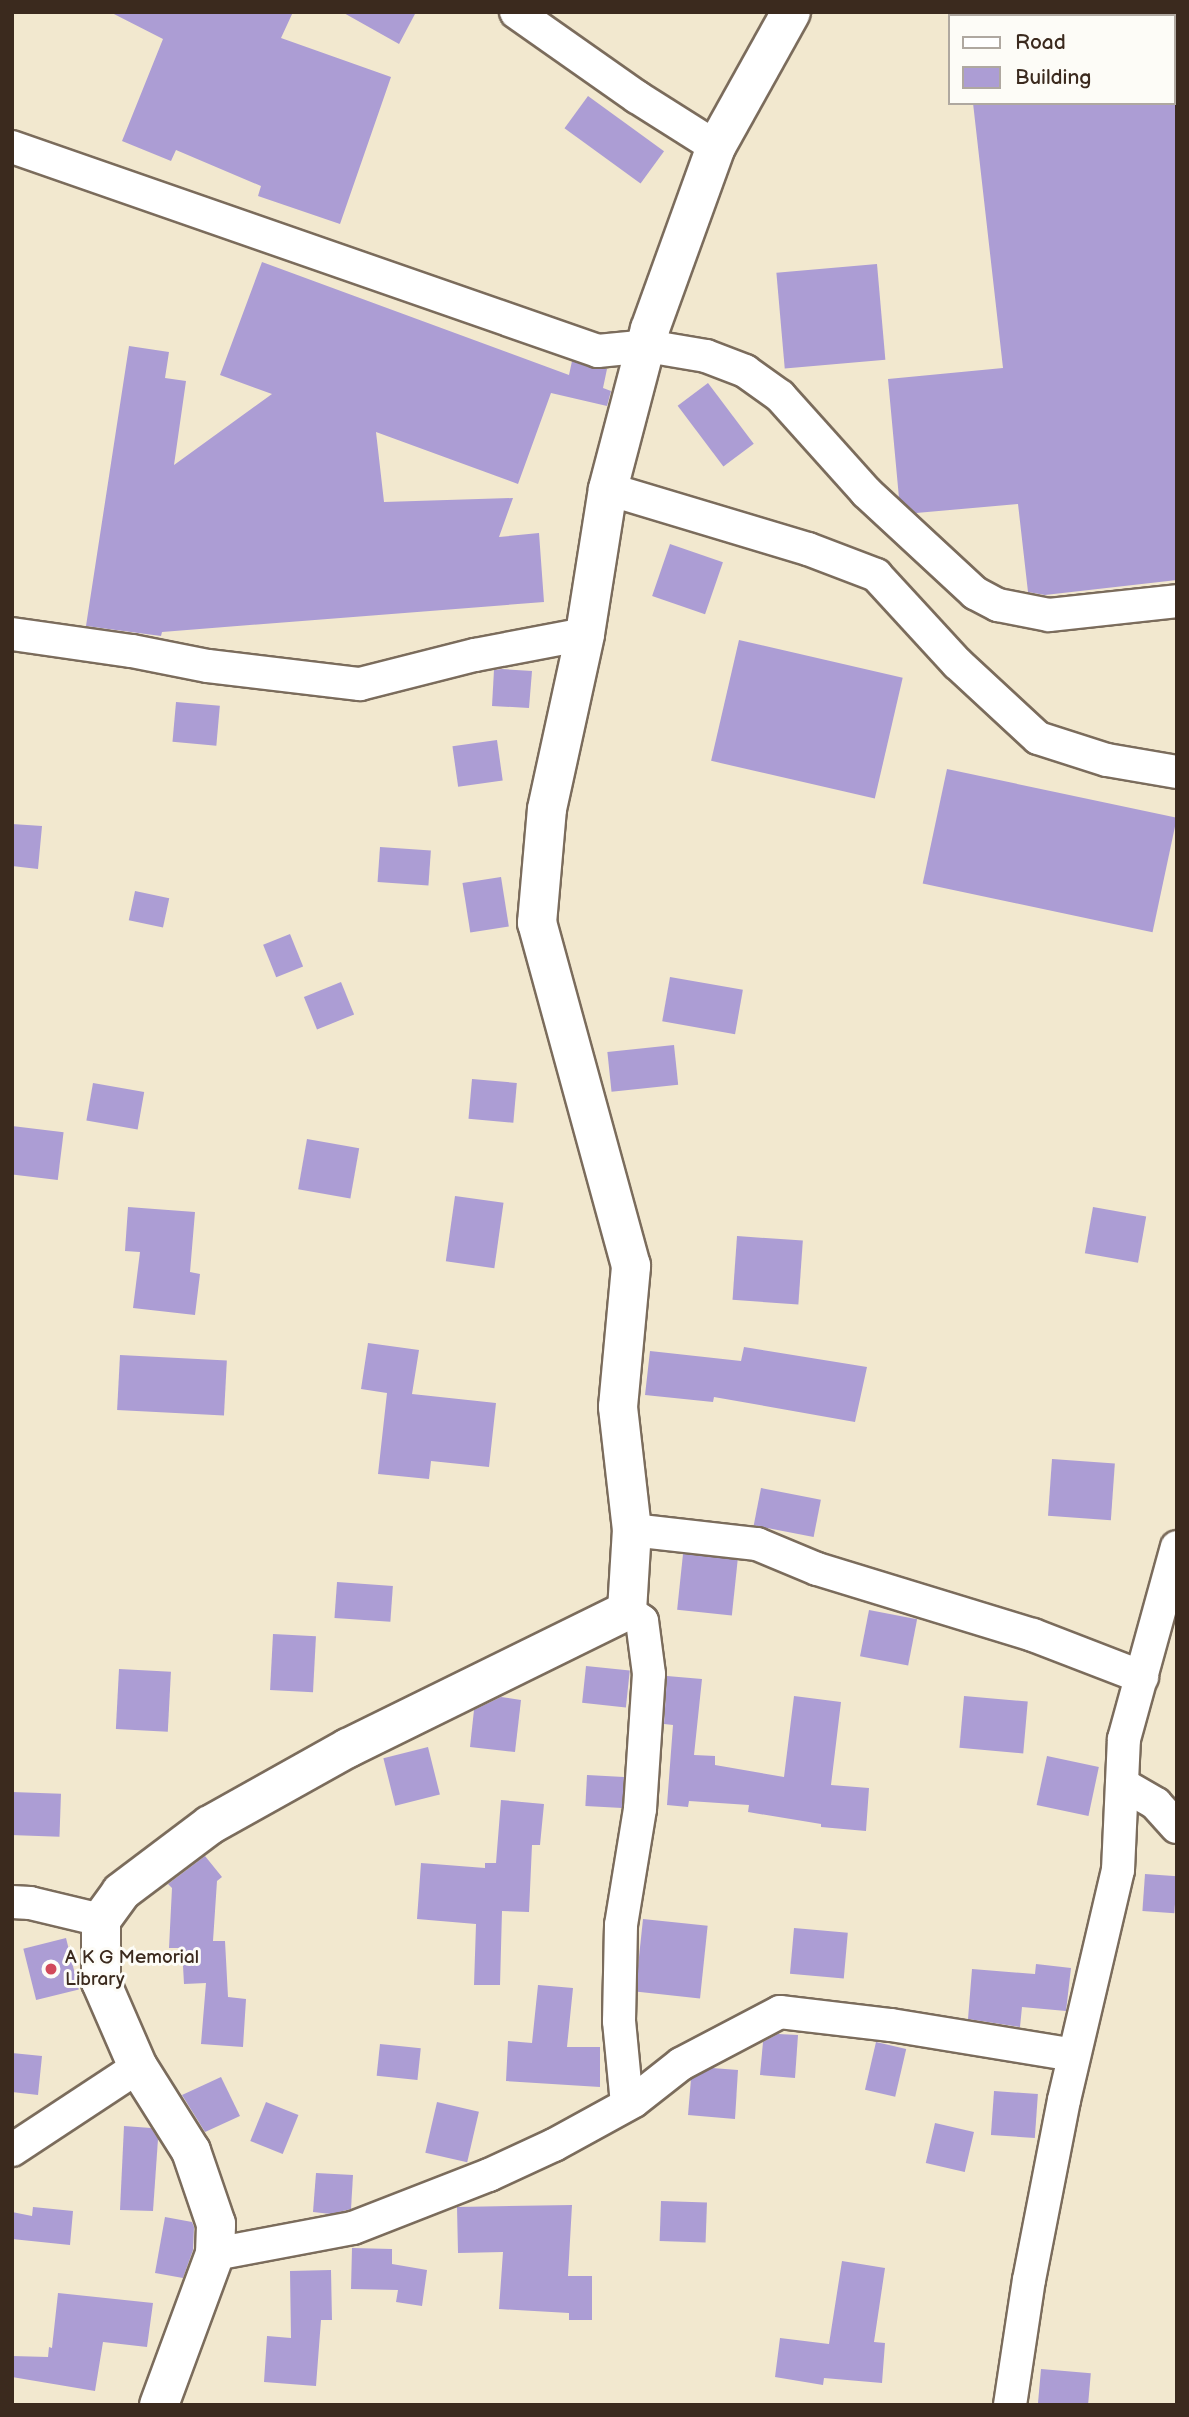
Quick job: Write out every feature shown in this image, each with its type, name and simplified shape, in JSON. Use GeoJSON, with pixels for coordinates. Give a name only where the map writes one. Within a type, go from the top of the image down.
{"type":"FeatureCollection","features":[{"type":"Feature","properties":{"kind":"main road"},"geometry":{"type":"LineString","coordinates":[[159,2405],[215,2254],[216,2224],[191,2151],[138,2067],[101,1982],[101,1920],[121,1892],[210,1825],[348,1748],[627,1611],[632,1530],[618,1407],[631,1266],[537,923],[547,809],[585,634],[608,489],[650,329],[716,147],[791,12]]}},
{"type":"Feature","properties":{"kind":"street"},"geometry":{"type":"LineString","coordinates":[[516,12],[637,97],[716,147]]}},
{"type":"Feature","properties":{"kind":"street"},"geometry":{"type":"LineString","coordinates":[[12,147],[598,351],[647,346],[706,356],[745,372],[780,396],[866,492],[975,593],[998,605],[1049,615],[1177,601]]}},
{"type":"Feature","properties":{"kind":"street"},"geometry":{"type":"LineString","coordinates":[[608,489],[713,523],[808,549],[876,575],[957,663],[1038,738],[1107,760],[1177,772]]}},
{"type":"Feature","properties":{"kind":"street"},"geometry":{"type":"LineString","coordinates":[[12,634],[132,651],[208,666],[360,684],[475,655],[585,634]]}},
{"type":"Feature","properties":{"kind":"street"},"geometry":{"type":"LineString","coordinates":[[632,1530],[757,1544],[817,1569],[1032,1635],[1143,1677]]}},
{"type":"Feature","properties":{"kind":"street"},"geometry":{"type":"LineString","coordinates":[[1010,2405],[1029,2280],[1074,2055],[1118,1870],[1124,1738],[1177,1547]]}},
{"type":"Feature","properties":{"kind":"street"},"geometry":{"type":"LineString","coordinates":[[627,1611],[642,1621],[649,1674],[640,1809],[621,1925],[619,2021],[627,2104]]}},
{"type":"Feature","properties":{"kind":"street"},"geometry":{"type":"LineString","coordinates":[[1122,1784],[1156,1804],[1177,1827]]}},
{"type":"Feature","properties":{"kind":"street"},"geometry":{"type":"LineString","coordinates":[[12,1902],[30,1903],[101,1920]]}},
{"type":"Feature","properties":{"kind":"street"},"geometry":{"type":"LineString","coordinates":[[215,2254],[353,2228],[489,2175],[627,2104],[681,2064],[780,2012],[891,2025],[1074,2055]]}},
{"type":"Feature","properties":{"kind":"street"},"geometry":{"type":"LineString","coordinates":[[12,2150],[138,2067]]}},
{"type":"Feature","properties":{"kind":"building"},"geometry":{"type":"Polygon","coordinates":[[[110,12],[293,12],[281,38],[391,77],[340,224],[258,196],[261,186],[176,150],[171,161],[122,141],[163,39],[110,12]]]}},
{"type":"Feature","properties":{"kind":"building"},"geometry":{"type":"Polygon","coordinates":[[[342,12],[416,12],[399,44],[342,12]]]}},
{"type":"Feature","properties":{"kind":"building"},"geometry":{"type":"Polygon","coordinates":[[[588,96],[664,151],[641,184],[564,128],[588,96]]]}},
{"type":"Feature","properties":{"kind":"building"},"geometry":{"type":"Polygon","coordinates":[[[1177,103],[1177,580],[1045,595],[1028,592],[1018,504],[916,513],[899,498],[888,379],[1003,368],[973,105],[1177,103]]]}},
{"type":"Feature","properties":{"kind":"building"},"geometry":{"type":"Polygon","coordinates":[[[262,262],[569,375],[572,361],[593,368],[607,369],[603,388],[611,391],[607,406],[551,393],[518,484],[376,432],[384,502],[513,498],[499,537],[539,533],[544,602],[162,632],[161,636],[86,626],[129,346],[169,352],[165,378],[186,381],[174,465],[272,394],[220,375],[262,262]]]}},
{"type":"Feature","properties":{"kind":"building"},"geometry":{"type":"Polygon","coordinates":[[[877,264],[885,360],[785,368],[776,273],[877,264]]]}},
{"type":"Feature","properties":{"kind":"building"},"geometry":{"type":"Polygon","coordinates":[[[708,383],[754,444],[723,467],[678,406],[708,383]]]}},
{"type":"Feature","properties":{"kind":"building"},"geometry":{"type":"Polygon","coordinates":[[[670,544],[723,562],[705,614],[652,596],[670,544]]]}},
{"type":"Feature","properties":{"kind":"building"},"geometry":{"type":"Polygon","coordinates":[[[739,640],[903,678],[875,799],[711,761],[739,640]]]}},
{"type":"Feature","properties":{"kind":"building"},"geometry":{"type":"Polygon","coordinates":[[[494,670],[532,671],[529,708],[492,706],[494,670]]]}},
{"type":"Feature","properties":{"kind":"building"},"geometry":{"type":"Polygon","coordinates":[[[176,702],[220,706],[216,746],[173,742],[176,702]]]}},
{"type":"Feature","properties":{"kind":"building"},"geometry":{"type":"Polygon","coordinates":[[[497,740],[503,781],[458,787],[452,746],[497,740]]]}},
{"type":"Feature","properties":{"kind":"building"},"geometry":{"type":"Polygon","coordinates":[[[947,769],[1177,818],[1153,932],[923,883],[947,769]]]}},
{"type":"Feature","properties":{"kind":"building"},"geometry":{"type":"Polygon","coordinates":[[[12,824],[42,826],[38,869],[12,866],[12,824]]]}},
{"type":"Feature","properties":{"kind":"building"},"geometry":{"type":"Polygon","coordinates":[[[380,847],[431,851],[428,885],[378,882],[380,847]]]}},
{"type":"Feature","properties":{"kind":"building"},"geometry":{"type":"Polygon","coordinates":[[[501,877],[509,926],[470,932],[462,883],[501,877]]]}},
{"type":"Feature","properties":{"kind":"building"},"geometry":{"type":"Polygon","coordinates":[[[135,891],[169,898],[163,928],[129,920],[135,891]]]}},
{"type":"Feature","properties":{"kind":"building"},"geometry":{"type":"Polygon","coordinates":[[[290,934],[303,966],[276,977],[263,945],[290,934]]]}},
{"type":"Feature","properties":{"kind":"building"},"geometry":{"type":"Polygon","coordinates":[[[670,977],[743,990],[735,1034],[662,1021],[670,977]]]}},
{"type":"Feature","properties":{"kind":"building"},"geometry":{"type":"Polygon","coordinates":[[[341,982],[354,1014],[317,1029],[304,997],[341,982]]]}},
{"type":"Feature","properties":{"kind":"building"},"geometry":{"type":"Polygon","coordinates":[[[674,1045],[678,1085],[612,1092],[607,1052],[674,1045]]]}},
{"type":"Feature","properties":{"kind":"building"},"geometry":{"type":"Polygon","coordinates":[[[472,1079],[517,1083],[513,1123],[469,1119],[472,1079]]]}},
{"type":"Feature","properties":{"kind":"building"},"geometry":{"type":"Polygon","coordinates":[[[93,1083],[144,1092],[138,1129],[86,1120],[93,1083]]]}},
{"type":"Feature","properties":{"kind":"building"},"geometry":{"type":"Polygon","coordinates":[[[12,1126],[64,1132],[58,1180],[12,1174],[12,1126]]]}},
{"type":"Feature","properties":{"kind":"building"},"geometry":{"type":"Polygon","coordinates":[[[307,1139],[359,1148],[350,1198],[298,1189],[307,1139]]]}},
{"type":"Feature","properties":{"kind":"building"},"geometry":{"type":"Polygon","coordinates":[[[455,1196],[504,1203],[494,1268],[446,1261],[455,1196]]]}},
{"type":"Feature","properties":{"kind":"building"},"geometry":{"type":"Polygon","coordinates":[[[128,1207],[195,1212],[190,1272],[200,1274],[195,1315],[133,1308],[140,1252],[125,1251],[128,1207]]]}},
{"type":"Feature","properties":{"kind":"building"},"geometry":{"type":"Polygon","coordinates":[[[1093,1207],[1146,1216],[1138,1263],[1085,1253],[1093,1207]]]}},
{"type":"Feature","properties":{"kind":"building"},"geometry":{"type":"Polygon","coordinates":[[[737,1236],[803,1241],[798,1304],[733,1300],[737,1236]]]}},
{"type":"Feature","properties":{"kind":"building"},"geometry":{"type":"Polygon","coordinates":[[[368,1343],[419,1350],[412,1394],[496,1403],[489,1467],[431,1461],[429,1479],[378,1474],[387,1393],[361,1389],[368,1343]]]}},
{"type":"Feature","properties":{"kind":"building"},"geometry":{"type":"Polygon","coordinates":[[[744,1347],[867,1367],[855,1422],[714,1397],[713,1402],[645,1395],[650,1351],[741,1361],[744,1347]]]}},
{"type":"Feature","properties":{"kind":"building"},"geometry":{"type":"Polygon","coordinates":[[[120,1355],[227,1361],[224,1416],[117,1410],[120,1355]]]}},
{"type":"Feature","properties":{"kind":"building"},"geometry":{"type":"Polygon","coordinates":[[[1052,1459],[1115,1463],[1111,1520],[1048,1516],[1052,1459]]]}},
{"type":"Feature","properties":{"kind":"building"},"geometry":{"type":"Polygon","coordinates":[[[761,1488],[821,1500],[814,1537],[754,1525],[761,1488]]]}},
{"type":"Feature","properties":{"kind":"building"},"geometry":{"type":"Polygon","coordinates":[[[683,1554],[738,1560],[732,1615],[677,1610],[683,1554]]]}},
{"type":"Feature","properties":{"kind":"building"},"geometry":{"type":"Polygon","coordinates":[[[337,1582],[393,1586],[390,1622],[334,1618],[337,1582]]]}},
{"type":"Feature","properties":{"kind":"building"},"geometry":{"type":"Polygon","coordinates":[[[869,1610],[917,1619],[908,1665],[860,1656],[869,1610]]]}},
{"type":"Feature","properties":{"kind":"building"},"geometry":{"type":"Polygon","coordinates":[[[273,1634],[316,1636],[313,1692],[270,1690],[273,1634]]]}},
{"type":"Feature","properties":{"kind":"building"},"geometry":{"type":"Polygon","coordinates":[[[586,1666],[630,1671],[626,1707],[582,1703],[586,1666]]]}},
{"type":"Feature","properties":{"kind":"building"},"geometry":{"type":"Polygon","coordinates":[[[119,1669],[171,1672],[168,1732],[116,1729],[119,1669]]]}},
{"type":"Feature","properties":{"kind":"building"},"geometry":{"type":"Polygon","coordinates":[[[667,1676],[702,1679],[694,1755],[715,1756],[715,1765],[784,1777],[794,1696],[841,1702],[831,1785],[869,1788],[866,1831],[821,1827],[821,1824],[748,1812],[749,1805],[689,1801],[688,1807],[667,1805],[673,1725],[664,1724],[667,1676]]]}},
{"type":"Feature","properties":{"kind":"building"},"geometry":{"type":"Polygon","coordinates":[[[964,1696],[1028,1702],[1023,1753],[959,1748],[964,1696]]]}},
{"type":"Feature","properties":{"kind":"building"},"geometry":{"type":"Polygon","coordinates":[[[501,1697],[521,1700],[515,1752],[470,1747],[474,1710],[501,1697]]]}},
{"type":"Feature","properties":{"kind":"building"},"geometry":{"type":"Polygon","coordinates":[[[428,1747],[440,1795],[395,1806],[383,1758],[428,1747]]]}},
{"type":"Feature","properties":{"kind":"building"},"geometry":{"type":"Polygon","coordinates":[[[1047,1756],[1099,1767],[1088,1816],[1037,1805],[1047,1756]]]}},
{"type":"Feature","properties":{"kind":"building"},"geometry":{"type":"Polygon","coordinates":[[[587,1775],[624,1777],[622,1808],[585,1806],[587,1775]]]}},
{"type":"Feature","properties":{"kind":"building"},"geometry":{"type":"Polygon","coordinates":[[[12,1792],[61,1794],[59,1837],[12,1835],[12,1792]]]}},
{"type":"Feature","properties":{"kind":"building"},"geometry":{"type":"Polygon","coordinates":[[[501,1800],[544,1804],[540,1845],[532,1845],[529,1912],[502,1911],[500,1985],[474,1985],[476,1924],[417,1919],[421,1863],[485,1868],[485,1863],[496,1863],[501,1800]]]}},
{"type":"Feature","properties":{"kind":"building"},"geometry":{"type":"Polygon","coordinates":[[[205,1856],[222,1877],[217,1881],[213,1941],[225,1941],[228,1997],[246,1999],[243,2047],[201,2044],[206,1983],[184,1984],[182,1948],[169,1948],[172,1888],[168,1884],[205,1856]]]}},
{"type":"Feature","properties":{"kind":"building"},"geometry":{"type":"Polygon","coordinates":[[[1145,1874],[1177,1876],[1174,1913],[1142,1911],[1145,1874]]]}},
{"type":"Feature","properties":{"kind":"building"},"geometry":{"type":"Polygon","coordinates":[[[643,1919],[708,1926],[700,1998],[635,1992],[643,1919]]]}},
{"type":"Feature","properties":{"kind":"building"},"geometry":{"type":"Polygon","coordinates":[[[794,1928],[848,1933],[844,1979],[790,1974],[794,1928]]]}},
{"type":"Feature","properties":{"kind":"building","name":"A K G Memorial Library"},"geometry":{"type":"Polygon","coordinates":[[[66,1938],[79,1989],[36,2000],[23,1949],[66,1938]]]}},
{"type":"Feature","properties":{"kind":"building"},"geometry":{"type":"Polygon","coordinates":[[[1036,1964],[1071,1968],[1066,2011],[1022,2007],[1020,2027],[968,2019],[972,1969],[1035,1974],[1036,1964]]]}},
{"type":"Feature","properties":{"kind":"building"},"geometry":{"type":"Polygon","coordinates":[[[538,1985],[573,1988],[567,2047],[600,2047],[600,2087],[506,2081],[508,2041],[532,2043],[538,1985]]]}},
{"type":"Feature","properties":{"kind":"building"},"geometry":{"type":"Polygon","coordinates":[[[778,2034],[798,2035],[795,2078],[760,2075],[763,2042],[778,2034]]]}},
{"type":"Feature","properties":{"kind":"building"},"geometry":{"type":"Polygon","coordinates":[[[876,2042],[906,2049],[895,2097],[865,2090],[876,2042]]]}},
{"type":"Feature","properties":{"kind":"building"},"geometry":{"type":"Polygon","coordinates":[[[380,2044],[421,2048],[417,2080],[377,2076],[380,2044]]]}},
{"type":"Feature","properties":{"kind":"building"},"geometry":{"type":"Polygon","coordinates":[[[12,2053],[42,2056],[38,2095],[12,2092],[12,2053]]]}},
{"type":"Feature","properties":{"kind":"building"},"geometry":{"type":"Polygon","coordinates":[[[712,2068],[738,2070],[735,2119],[688,2115],[691,2079],[712,2068]]]}},
{"type":"Feature","properties":{"kind":"building"},"geometry":{"type":"Polygon","coordinates":[[[221,2077],[240,2116],[205,2132],[182,2095],[221,2077]]]}},
{"type":"Feature","properties":{"kind":"building"},"geometry":{"type":"Polygon","coordinates":[[[994,2091],[1038,2094],[1035,2138],[991,2135],[994,2091]]]}},
{"type":"Feature","properties":{"kind":"building"},"geometry":{"type":"Polygon","coordinates":[[[266,2102],[298,2115],[283,2154],[250,2141],[266,2102]]]}},
{"type":"Feature","properties":{"kind":"building"},"geometry":{"type":"Polygon","coordinates":[[[437,2102],[479,2112],[467,2162],[425,2153],[437,2102]]]}},
{"type":"Feature","properties":{"kind":"building"},"geometry":{"type":"Polygon","coordinates":[[[935,2123],[974,2132],[965,2172],[926,2163],[935,2123]]]}},
{"type":"Feature","properties":{"kind":"building"},"geometry":{"type":"Polygon","coordinates":[[[124,2126],[151,2128],[158,2139],[153,2211],[120,2210],[124,2126]]]}},
{"type":"Feature","properties":{"kind":"building"},"geometry":{"type":"Polygon","coordinates":[[[316,2173],[353,2175],[351,2209],[331,2214],[313,2212],[316,2173]]]}},
{"type":"Feature","properties":{"kind":"building"},"geometry":{"type":"Polygon","coordinates":[[[661,2201],[707,2203],[706,2243],[660,2241],[661,2201]]]}},
{"type":"Feature","properties":{"kind":"building"},"geometry":{"type":"Polygon","coordinates":[[[572,2205],[568,2276],[592,2276],[592,2320],[569,2320],[569,2313],[499,2309],[503,2252],[458,2253],[457,2207],[572,2205]]]}},
{"type":"Feature","properties":{"kind":"building"},"geometry":{"type":"Polygon","coordinates":[[[33,2207],[73,2211],[70,2245],[12,2239],[12,2212],[32,2216],[33,2207]]]}},
{"type":"Feature","properties":{"kind":"building"},"geometry":{"type":"Polygon","coordinates":[[[165,2217],[192,2222],[194,2227],[193,2250],[183,2278],[155,2273],[165,2217]]]}},
{"type":"Feature","properties":{"kind":"building"},"geometry":{"type":"Polygon","coordinates":[[[352,2248],[392,2249],[392,2264],[427,2270],[422,2306],[396,2302],[398,2290],[351,2289],[352,2248]]]}},
{"type":"Feature","properties":{"kind":"building"},"geometry":{"type":"Polygon","coordinates":[[[842,2261],[885,2268],[874,2342],[885,2343],[882,2383],[824,2378],[823,2385],[775,2377],[780,2338],[829,2344],[842,2261]]]}},
{"type":"Feature","properties":{"kind":"building"},"geometry":{"type":"Polygon","coordinates":[[[331,2270],[332,2320],[321,2320],[316,2386],[264,2382],[267,2336],[291,2338],[290,2271],[331,2270]]]}},
{"type":"Feature","properties":{"kind":"building"},"geometry":{"type":"Polygon","coordinates":[[[58,2293],[153,2303],[147,2347],[103,2342],[95,2391],[12,2377],[12,2356],[48,2357],[49,2347],[52,2348],[58,2293]]]}},
{"type":"Feature","properties":{"kind":"building"},"geometry":{"type":"Polygon","coordinates":[[[1041,2369],[1091,2373],[1088,2405],[1038,2405],[1041,2369]]]}},
{"type":"Feature","properties":{"kind":"place","name":"A K G Memorial Library"},"geometry":{"type":"Point","coordinates":[51,1969]}}]}
